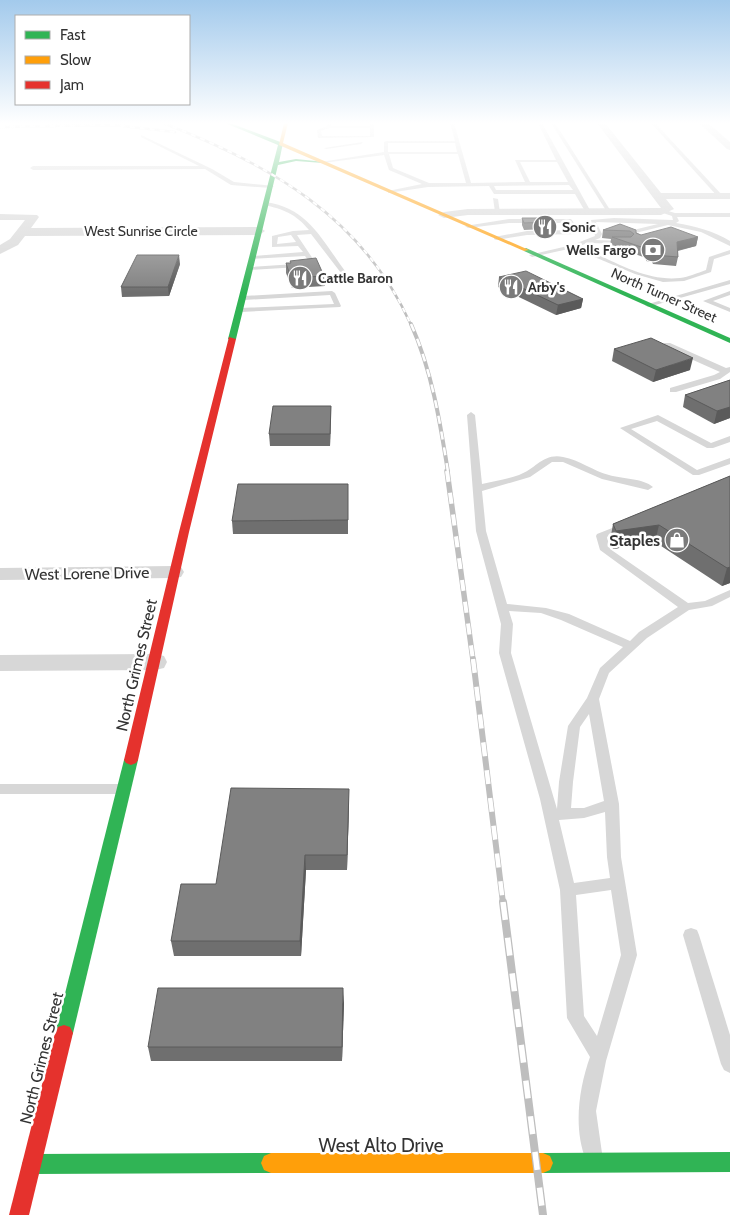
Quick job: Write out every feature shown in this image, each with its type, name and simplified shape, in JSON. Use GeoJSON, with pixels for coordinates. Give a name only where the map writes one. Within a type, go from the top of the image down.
{"type":"FeatureCollection","features":[{"type":"Feature","properties":{"kind":"main road","name":"North Grimes Street"},"geometry":{"type":"LineString","coordinates":[[21,1209],[155,662],[173,572],[241,310],[272,180]]}},
{"type":"Feature","properties":{"kind":"main road","name":"North Turner Street"},"geometry":{"type":"LineString","coordinates":[[362,180],[730,341]]}},
{"type":"Feature","properties":{"kind":"main road","name":"West Alto Drive"},"geometry":{"type":"LineString","coordinates":[[32,1164],[730,1162]]}},
{"type":"Feature","properties":{"kind":"street"},"geometry":{"type":"LineString","coordinates":[[444,215],[468,212],[564,216],[588,212],[669,213],[668,209],[645,180]]}},
{"type":"Feature","properties":{"kind":"street"},"geometry":{"type":"LineString","coordinates":[[658,196],[725,196]]}},
{"type":"Feature","properties":{"kind":"street"},"geometry":{"type":"LineString","coordinates":[[0,217],[33,217],[14,242],[0,250]]}},
{"type":"Feature","properties":{"kind":"street","name":"West Sunrise Circle"},"geometry":{"type":"LineString","coordinates":[[23,232],[259,231]]}},
{"type":"Feature","properties":{"kind":"street","name":"West Lorene Drive"},"geometry":{"type":"LineString","coordinates":[[0,574],[173,572]]}},
{"type":"Feature","properties":{"kind":"street"},"geometry":{"type":"LineString","coordinates":[[0,663],[155,662]]}},
{"type":"Feature","properties":{"kind":"lane"},"geometry":{"type":"LineString","coordinates":[[225,180],[233,184],[271,186]]}},
{"type":"Feature","properties":{"kind":"lane"},"geometry":{"type":"LineString","coordinates":[[413,180],[428,186]]}},
{"type":"Feature","properties":{"kind":"lane"},"geometry":{"type":"LineString","coordinates":[[468,180],[469,185]]}},
{"type":"Feature","properties":{"kind":"lane"},"geometry":{"type":"LineString","coordinates":[[569,180],[588,212]]}},
{"type":"Feature","properties":{"kind":"lane"},"geometry":{"type":"LineString","coordinates":[[589,180],[610,212]]}},
{"type":"Feature","properties":{"kind":"lane"},"geometry":{"type":"LineString","coordinates":[[709,180],[725,196]]}},
{"type":"Feature","properties":{"kind":"lane"},"geometry":{"type":"LineString","coordinates":[[390,192],[428,186],[571,183]]}},
{"type":"Feature","properties":{"kind":"lane"},"geometry":{"type":"LineString","coordinates":[[491,184],[498,212]]}},
{"type":"Feature","properties":{"kind":"lane"},"geometry":{"type":"LineString","coordinates":[[495,196],[576,192]]}},
{"type":"Feature","properties":{"kind":"lane"},"geometry":{"type":"LineString","coordinates":[[266,204],[280,205],[293,210],[313,232],[325,264]]}},
{"type":"Feature","properties":{"kind":"lane"},"geometry":{"type":"LineString","coordinates":[[669,213],[730,215]]}},
{"type":"Feature","properties":{"kind":"lane"},"geometry":{"type":"LineString","coordinates":[[608,236],[676,221],[669,213]]}},
{"type":"Feature","properties":{"kind":"lane"},"geometry":{"type":"LineString","coordinates":[[468,226],[564,216],[571,221],[578,232],[527,233],[496,238]]}},
{"type":"Feature","properties":{"kind":"lane"},"geometry":{"type":"LineString","coordinates":[[668,223],[677,228],[608,236],[593,224],[594,220],[645,220],[668,223],[713,234],[730,244]]}},
{"type":"Feature","properties":{"kind":"lane"},"geometry":{"type":"LineString","coordinates":[[608,236],[630,223],[630,220]]}},
{"type":"Feature","properties":{"kind":"lane"},"geometry":{"type":"LineString","coordinates":[[532,254],[574,246],[650,222],[668,223],[682,228],[676,230]]}},
{"type":"Feature","properties":{"kind":"lane"},"geometry":{"type":"LineString","coordinates":[[274,246],[275,236],[313,232]]}},
{"type":"Feature","properties":{"kind":"lane"},"geometry":{"type":"LineString","coordinates":[[293,233],[307,254],[343,272]]}},
{"type":"Feature","properties":{"kind":"lane"},"geometry":{"type":"LineString","coordinates":[[256,246],[300,244]]}},
{"type":"Feature","properties":{"kind":"lane"},"geometry":{"type":"LineString","coordinates":[[574,246],[651,278],[674,280],[709,271],[711,258],[730,252]]}},
{"type":"Feature","properties":{"kind":"lane"},"geometry":{"type":"LineString","coordinates":[[252,263],[307,254]]}},
{"type":"Feature","properties":{"kind":"lane"},"geometry":{"type":"LineString","coordinates":[[252,263],[325,264]]}},
{"type":"Feature","properties":{"kind":"lane"},"geometry":{"type":"LineString","coordinates":[[648,305],[730,282]]}},
{"type":"Feature","properties":{"kind":"lane"},"geometry":{"type":"LineString","coordinates":[[720,284],[730,288]]}},
{"type":"Feature","properties":{"kind":"lane"},"geometry":{"type":"LineString","coordinates":[[241,310],[338,306],[332,293],[244,298]]}},
{"type":"Feature","properties":{"kind":"lane"},"geometry":{"type":"LineString","coordinates":[[730,293],[706,300],[730,310]]}},
{"type":"Feature","properties":{"kind":"lane"},"geometry":{"type":"LineString","coordinates":[[667,345],[727,370],[718,377],[673,390]]}},
{"type":"Feature","properties":{"kind":"lane"},"geometry":{"type":"LineString","coordinates":[[471,415],[481,530],[507,624],[505,653],[558,815],[568,890],[576,1018],[599,1056]]}},
{"type":"Feature","properties":{"kind":"lane"},"geometry":{"type":"LineString","coordinates":[[730,439],[710,446],[658,418],[624,428],[696,473],[730,461]]}},
{"type":"Feature","properties":{"kind":"lane"},"geometry":{"type":"LineString","coordinates":[[478,489],[493,483],[527,475],[537,470],[542,462],[550,459],[570,462],[598,475],[648,487]]}},
{"type":"Feature","properties":{"kind":"lane"},"geometry":{"type":"LineString","coordinates":[[638,521],[601,536],[605,550],[686,607]]}},
{"type":"Feature","properties":{"kind":"lane"},"geometry":{"type":"LineString","coordinates":[[558,815],[566,782],[574,726],[593,699],[604,671],[643,635],[686,607],[708,604],[730,593]]}},
{"type":"Feature","properties":{"kind":"lane"},"geometry":{"type":"LineString","coordinates":[[503,607],[542,610],[565,617],[632,646]]}},
{"type":"Feature","properties":{"kind":"lane"},"geometry":{"type":"LineString","coordinates":[[593,699],[612,804],[614,857],[629,954],[599,1056],[587,1111],[594,1162]]}},
{"type":"Feature","properties":{"kind":"lane"},"geometry":{"type":"LineString","coordinates":[[0,789],[124,789]]}},
{"type":"Feature","properties":{"kind":"lane"},"geometry":{"type":"LineString","coordinates":[[558,815],[584,813],[612,804]]}},
{"type":"Feature","properties":{"kind":"lane"},"geometry":{"type":"LineString","coordinates":[[568,890],[618,883]]}},
{"type":"Feature","properties":{"kind":"lane"},"geometry":{"type":"LineString","coordinates":[[691,935],[730,1064]]}},
{"type":"Feature","properties":{"kind":"lane"},"geometry":{"type":"LineString","coordinates":[[0,1204],[21,1209]]}},
{"type":"Feature","properties":{"kind":"building"},"geometry":{"type":"Polygon","coordinates":[[[522,218],[544,218],[546,222],[524,223],[522,218]]]}},
{"type":"Feature","properties":{"kind":"building"},"geometry":{"type":"Polygon","coordinates":[[[620,224],[636,230],[636,233],[641,235],[671,227],[698,237],[677,242],[678,257],[654,255],[654,253],[647,252],[647,249],[612,237],[631,237],[634,234],[630,231],[603,230],[620,224]]]}},
{"type":"Feature","properties":{"kind":"building"},"geometry":{"type":"Polygon","coordinates":[[[137,255],[179,255],[168,287],[121,287],[137,255]]]}},
{"type":"Feature","properties":{"kind":"building"},"geometry":{"type":"Polygon","coordinates":[[[316,258],[324,276],[291,278],[286,263],[316,258]]]}},
{"type":"Feature","properties":{"kind":"building"},"geometry":{"type":"Polygon","coordinates":[[[526,271],[583,299],[558,305],[499,277],[526,271]]]}},
{"type":"Feature","properties":{"kind":"building"},"geometry":{"type":"Polygon","coordinates":[[[651,338],[693,358],[656,370],[614,349],[651,338]]]}},
{"type":"Feature","properties":{"kind":"building"},"geometry":{"type":"Polygon","coordinates":[[[730,380],[730,407],[717,411],[685,395],[730,380]]]}},
{"type":"Feature","properties":{"kind":"building"},"geometry":{"type":"Polygon","coordinates":[[[273,406],[331,406],[330,434],[269,434],[273,406]]]}},
{"type":"Feature","properties":{"kind":"building","name":"Staples"},"geometry":{"type":"Polygon","coordinates":[[[730,476],[730,567],[727,568],[659,525],[616,531],[613,524],[730,476]]]}},
{"type":"Feature","properties":{"kind":"building"},"geometry":{"type":"Polygon","coordinates":[[[238,484],[348,484],[348,520],[232,521],[238,484]]]}},
{"type":"Feature","properties":{"kind":"building"},"geometry":{"type":"Polygon","coordinates":[[[231,788],[349,789],[347,855],[305,855],[300,941],[171,941],[181,884],[216,884],[231,788]]]}},
{"type":"Feature","properties":{"kind":"building"},"geometry":{"type":"Polygon","coordinates":[[[158,988],[343,988],[342,1047],[148,1047],[158,988]]]}},
{"type":"Feature","properties":{"kind":"railway"},"geometry":{"type":"LineString","coordinates":[[280,180],[309,199],[339,224],[367,254],[391,287],[411,325]]}},
{"type":"Feature","properties":{"kind":"railway"},"geometry":{"type":"LineString","coordinates":[[411,324],[430,378],[448,472]]}},
{"type":"Feature","properties":{"kind":"railway"},"geometry":{"type":"LineString","coordinates":[[447,471],[473,660]]}},
{"type":"Feature","properties":{"kind":"railway"},"geometry":{"type":"LineString","coordinates":[[473,659],[503,903]]}},
{"type":"Feature","properties":{"kind":"railway"},"geometry":{"type":"LineString","coordinates":[[503,902],[543,1215]]}},
{"type":"Feature","properties":{"kind":"traffic: fast"},"geometry":{"type":"LineString","coordinates":[[232,339],[272,180]]}},
{"type":"Feature","properties":{"kind":"traffic: fast"},"geometry":{"type":"LineString","coordinates":[[526,250],[730,341]]}},
{"type":"Feature","properties":{"kind":"traffic: fast"},"geometry":{"type":"LineString","coordinates":[[64,1033],[131,760]]}},
{"type":"Feature","properties":{"kind":"traffic: fast"},"geometry":{"type":"LineString","coordinates":[[543,1163],[730,1162]]}},
{"type":"Feature","properties":{"kind":"traffic: fast"},"geometry":{"type":"LineString","coordinates":[[32,1164],[271,1163]]}},
{"type":"Feature","properties":{"kind":"traffic: slow"},"geometry":{"type":"LineString","coordinates":[[364,180],[526,250]]}},
{"type":"Feature","properties":{"kind":"traffic: slow"},"geometry":{"type":"LineString","coordinates":[[271,1163],[543,1163]]}},
{"type":"Feature","properties":{"kind":"traffic: jam"},"geometry":{"type":"LineString","coordinates":[[131,760],[184,532],[232,339]]}},
{"type":"Feature","properties":{"kind":"traffic: jam"},"geometry":{"type":"LineString","coordinates":[[19,1215],[64,1033]]}},
{"type":"Feature","properties":{"kind":"place","name":"Sonic"},"geometry":{"type":"Point","coordinates":[545,227]}},
{"type":"Feature","properties":{"kind":"place","name":"Wells Fargo"},"geometry":{"type":"Point","coordinates":[653,250]}},
{"type":"Feature","properties":{"kind":"place","name":"Cattle Baron"},"geometry":{"type":"Point","coordinates":[300,278]}},
{"type":"Feature","properties":{"kind":"place","name":"Arby's"},"geometry":{"type":"Point","coordinates":[511,287]}},
{"type":"Feature","properties":{"kind":"place","name":"Staples"},"geometry":{"type":"Point","coordinates":[677,540]}}]}
